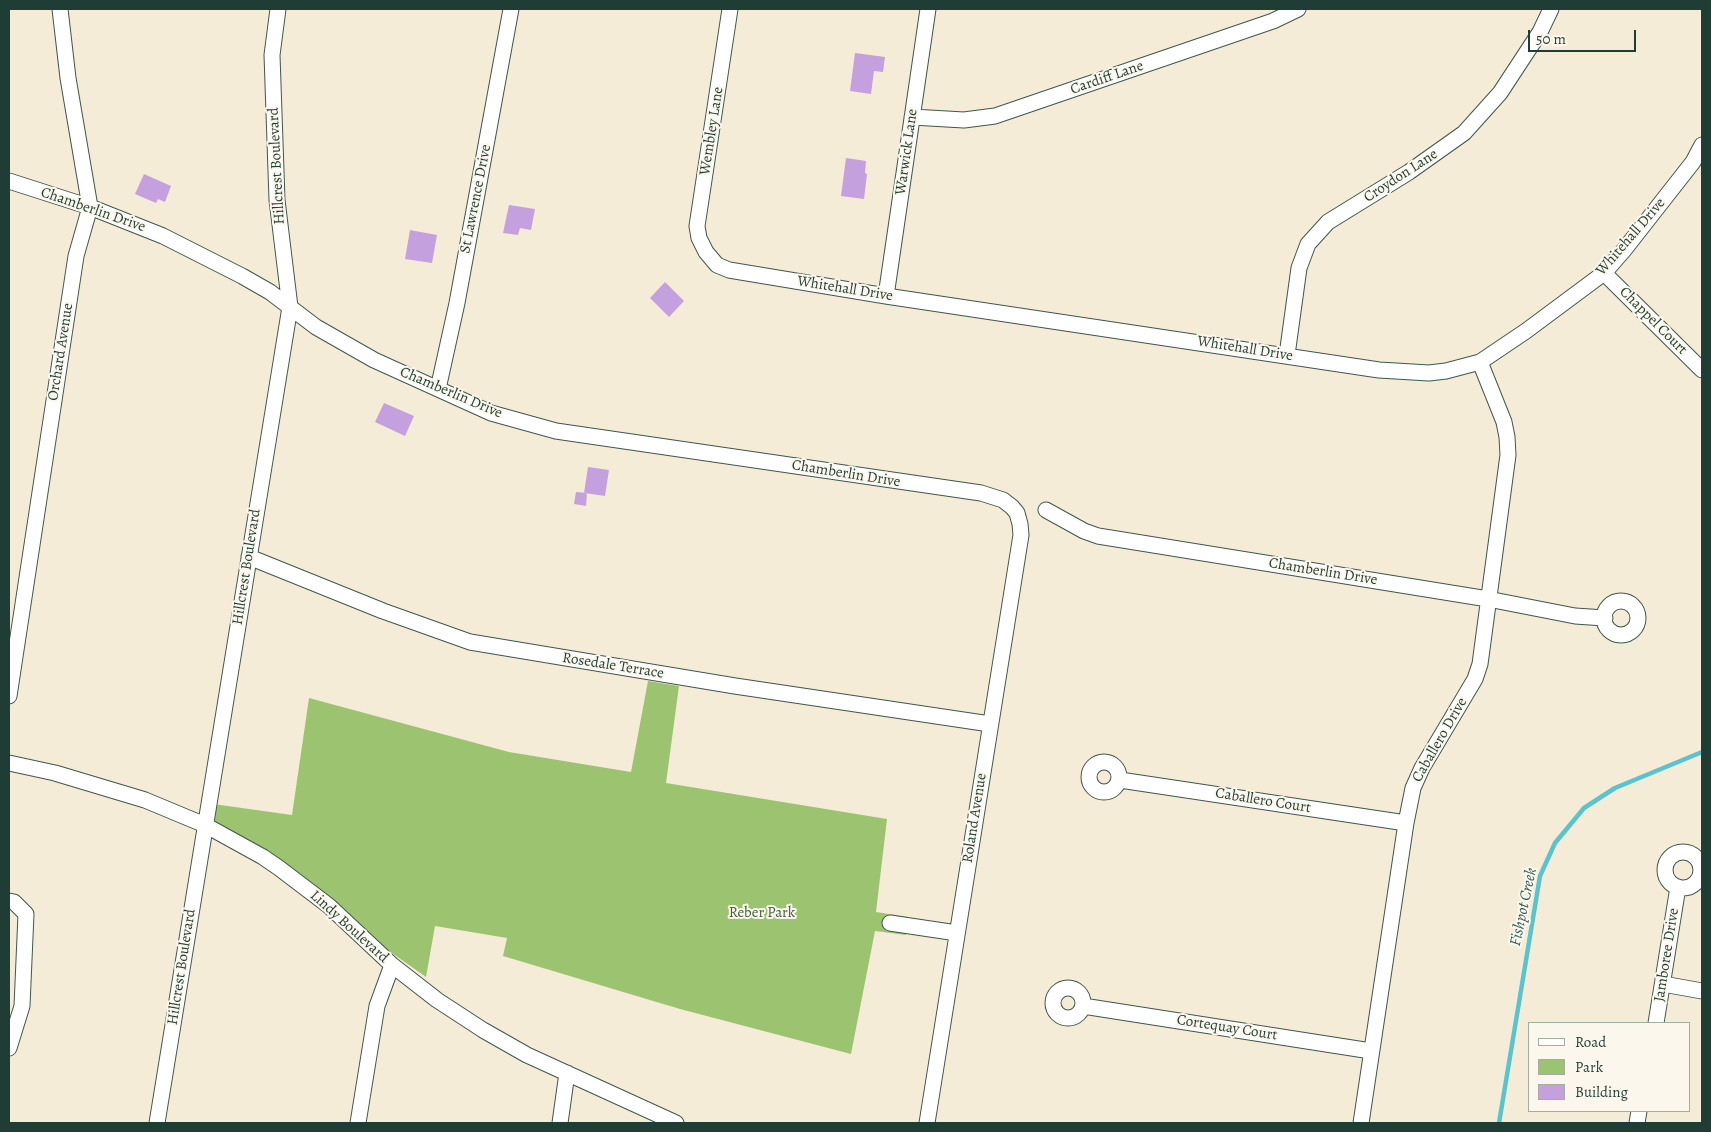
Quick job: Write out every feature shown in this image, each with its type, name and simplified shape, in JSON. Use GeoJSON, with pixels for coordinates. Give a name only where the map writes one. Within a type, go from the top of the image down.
{"type":"FeatureCollection","features":[{"type":"Feature","properties":{"kind":"street","name":"Orchard Avenue"},"geometry":{"type":"LineString","coordinates":[[9,696],[76,256],[90,207],[68,78],[60,9]]}},
{"type":"Feature","properties":{"kind":"street","name":"Hillcrest Boulevard"},"geometry":{"type":"LineString","coordinates":[[156,1123],[290,307],[277,200],[272,55],[278,9]]}},
{"type":"Feature","properties":{"kind":"street","name":"St Lawrence Drive"},"geometry":{"type":"LineString","coordinates":[[438,389],[457,303],[511,9]]}},
{"type":"Feature","properties":{"kind":"street","name":"Wembley Lane"},"geometry":{"type":"LineString","coordinates":[[706,252],[699,238],[697,226],[730,9]]}},
{"type":"Feature","properties":{"kind":"street","name":"Warwick Lane"},"geometry":{"type":"LineString","coordinates":[[886,296],[928,9]]}},
{"type":"Feature","properties":{"kind":"street","name":"Cardiff Lane"},"geometry":{"type":"LineString","coordinates":[[912,117],[964,120],[995,116],[1273,21],[1298,9]]}},
{"type":"Feature","properties":{"kind":"street","name":"Croydon Lane"},"geometry":{"type":"LineString","coordinates":[[1287,355],[1299,268],[1308,244],[1328,222],[1409,172],[1464,133],[1500,93],[1540,32],[1551,9]]}},
{"type":"Feature","properties":{"kind":"street","name":"Whitehall Drive"},"geometry":{"type":"LineString","coordinates":[[706,252],[717,264],[729,270],[886,296],[1379,370],[1430,373],[1480,362],[1526,331],[1604,273],[1698,165],[1702,144]]}},
{"type":"Feature","properties":{"kind":"street","name":"Chamberlin Drive"},"geometry":{"type":"LineString","coordinates":[[9,181],[90,207],[143,227],[184,246],[270,292],[316,327],[374,360],[491,413],[556,431],[981,493],[1004,500],[1017,513]]}},
{"type":"Feature","properties":{"kind":"street","name":"Chappel Court"},"geometry":{"type":"LineString","coordinates":[[1604,273],[1702,370]]}},
{"type":"Feature","properties":{"kind":"street","name":"Caballero Drive"},"geometry":{"type":"LineString","coordinates":[[1361,1123],[1406,822],[1413,788],[1422,768],[1475,679],[1480,664],[1508,455],[1504,422],[1480,362]]}},
{"type":"Feature","properties":{"kind":"street","name":"Chamberlin Drive"},"geometry":{"type":"LineString","coordinates":[[1046,510],[1084,531],[1098,536],[1488,599],[1575,616],[1604,618]]}},
{"type":"Feature","properties":{"kind":"street","name":"Roland Avenue"},"geometry":{"type":"LineString","coordinates":[[927,1123],[1021,536],[1017,513]]}},
{"type":"Feature","properties":{"kind":"street","name":"Rosedale Terrace"},"geometry":{"type":"LineString","coordinates":[[248,557],[383,611],[470,642],[735,686],[990,724]]}},
{"type":"Feature","properties":{"kind":"street","name":"Lindy Boulevard"},"geometry":{"type":"LineString","coordinates":[[9,764],[55,773],[145,800],[204,825],[263,857],[279,868],[329,906],[392,965],[437,1000],[483,1030],[527,1055],[676,1123]]}},
{"type":"Feature","properties":{"kind":"street","name":"Caballero Court"},"geometry":{"type":"LineString","coordinates":[[1120,780],[1406,822]]}},
{"type":"Feature","properties":{"kind":"street","name":"Jamboree Drive"},"geometry":{"type":"LineString","coordinates":[[1656,1022],[1678,888]]}},
{"type":"Feature","properties":{"kind":"street"},"geometry":{"type":"LineString","coordinates":[[9,901],[14,902],[26,914],[22,1006],[9,1048]]}},
{"type":"Feature","properties":{"kind":"street"},"geometry":{"type":"LineString","coordinates":[[890,923],[957,933]]}},
{"type":"Feature","properties":{"kind":"street"},"geometry":{"type":"LineString","coordinates":[[358,1123],[377,1006],[392,965]]}},
{"type":"Feature","properties":{"kind":"street"},"geometry":{"type":"LineString","coordinates":[[1663,984],[1702,991]]}},
{"type":"Feature","properties":{"kind":"street","name":"Cortequay Court"},"geometry":{"type":"LineString","coordinates":[[1083,1006],[1371,1051]]}},
{"type":"Feature","properties":{"kind":"street"},"geometry":{"type":"LineString","coordinates":[[560,1123],[567,1073]]}},
{"type":"Feature","properties":{"kind":"green space","name":"Reber Park"},"geometry":{"type":"Polygon","coordinates":[[[648,681],[679,686],[666,783],[887,819],[876,912],[908,917],[906,935],[875,931],[851,1054],[680,1009],[503,956],[507,938],[435,926],[426,977],[205,821],[213,804],[292,815],[309,698],[509,752],[631,772],[648,681]]]}},
{"type":"Feature","properties":{"kind":"building"},"geometry":{"type":"Polygon","coordinates":[[[855,53],[885,57],[883,72],[874,71],[871,94],[850,91],[855,53]]]}},
{"type":"Feature","properties":{"kind":"building"},"geometry":{"type":"Polygon","coordinates":[[[846,158],[866,161],[865,173],[867,174],[864,199],[841,196],[846,158]]]}},
{"type":"Feature","properties":{"kind":"building"},"geometry":{"type":"Polygon","coordinates":[[[144,174],[171,186],[165,202],[158,199],[156,203],[135,194],[144,174]]]}},
{"type":"Feature","properties":{"kind":"building"},"geometry":{"type":"Polygon","coordinates":[[[509,205],[535,209],[531,230],[520,228],[518,235],[503,233],[509,205]]]}},
{"type":"Feature","properties":{"kind":"building"},"geometry":{"type":"Polygon","coordinates":[[[410,230],[437,235],[432,263],[405,259],[410,230]]]}},
{"type":"Feature","properties":{"kind":"building"},"geometry":{"type":"Polygon","coordinates":[[[665,282],[684,301],[669,317],[650,298],[665,282]]]}},
{"type":"Feature","properties":{"kind":"building"},"geometry":{"type":"Polygon","coordinates":[[[384,403],[414,416],[405,436],[375,422],[384,403]]]}},
{"type":"Feature","properties":{"kind":"building"},"geometry":{"type":"Polygon","coordinates":[[[588,467],[609,470],[605,496],[584,493],[588,467]]]}},
{"type":"Feature","properties":{"kind":"building"},"geometry":{"type":"Polygon","coordinates":[[[576,492],[587,493],[586,506],[574,504],[576,492]]]}},
{"type":"Feature","properties":{"kind":"waterway","name":"Fishpot Creek"},"geometry":{"type":"LineString","coordinates":[[1499,1123],[1540,876],[1555,843],[1584,808],[1615,788],[1702,752]]}}]}
